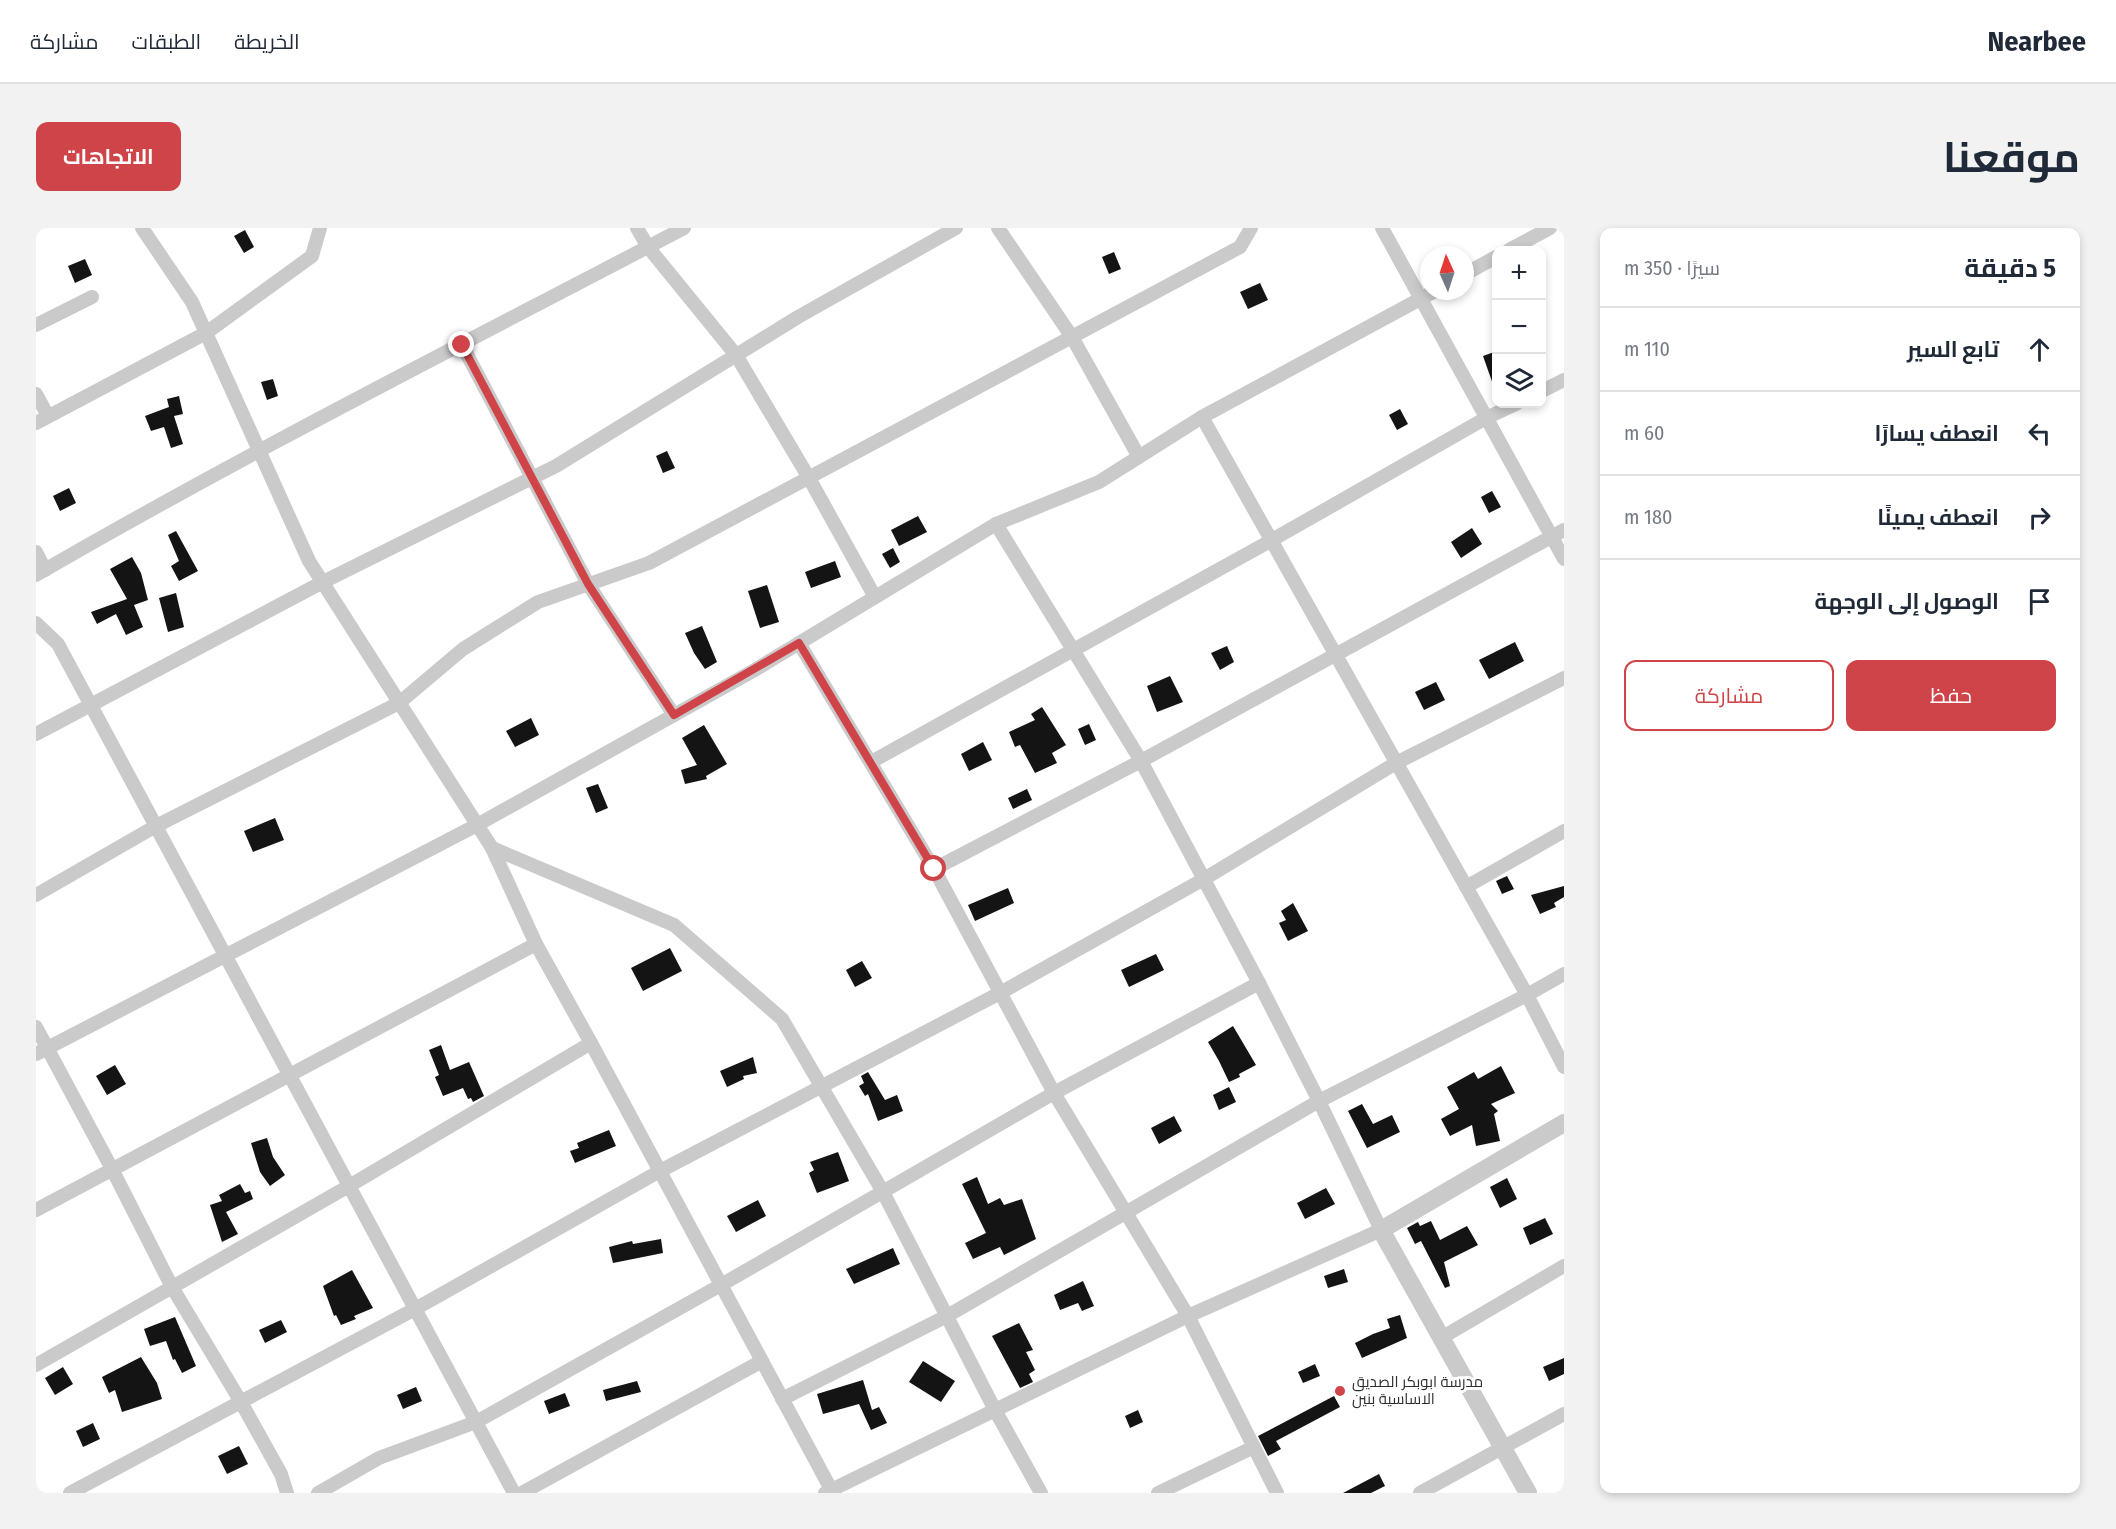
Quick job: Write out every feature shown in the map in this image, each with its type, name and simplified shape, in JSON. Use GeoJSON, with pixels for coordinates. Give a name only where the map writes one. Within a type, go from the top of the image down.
{"type":"FeatureCollection","features":[{"type":"Feature","properties":{"kind":"street"},"geometry":{"type":"LineString","coordinates":[[142,228],[192,302],[309,561],[492,848],[536,944],[722,1285],[830,1492],[1188,1316],[1381,1230],[1564,1123]]}},
{"type":"Feature","properties":{"kind":"street"},"geometry":{"type":"LineString","coordinates":[[36,394],[42,420],[206,333],[312,256],[320,228]]}},
{"type":"Feature","properties":{"kind":"street"},"geometry":{"type":"LineString","coordinates":[[637,228],[648,247],[736,355],[809,478],[875,597]]}},
{"type":"Feature","properties":{"kind":"street"},"geometry":{"type":"LineString","coordinates":[[36,552],[41,572],[259,452],[684,228]]}},
{"type":"Feature","properties":{"kind":"street"},"geometry":{"type":"LineString","coordinates":[[36,734],[323,582],[556,466],[798,316],[956,228]]}},
{"type":"Feature","properties":{"kind":"street"},"geometry":{"type":"LineString","coordinates":[[998,228],[1072,337],[1139,457]]}},
{"type":"Feature","properties":{"kind":"street"},"geometry":{"type":"LineString","coordinates":[[36,895],[156,826],[399,702],[463,650],[538,602],[649,563],[1240,247],[1251,228]]}},
{"type":"Feature","properties":{"kind":"street"},"geometry":{"type":"LineString","coordinates":[[42,1051],[477,825],[799,643],[996,524],[1100,482],[1202,417],[1420,299],[1382,228]]}},
{"type":"Feature","properties":{"kind":"street"},"geometry":{"type":"LineString","coordinates":[[1516,246],[1550,228]]}},
{"type":"Feature","properties":{"kind":"street"},"geometry":{"type":"LineString","coordinates":[[1474,269],[1492,260]]}},
{"type":"Feature","properties":{"kind":"street"},"geometry":{"type":"LineString","coordinates":[[36,325],[92,297]]}},
{"type":"Feature","properties":{"kind":"street"},"geometry":{"type":"LineString","coordinates":[[1421,300],[1486,418],[1558,533],[1564,559]]}},
{"type":"Feature","properties":{"kind":"street"},"geometry":{"type":"LineString","coordinates":[[462,345],[588,584],[674,715]]}},
{"type":"Feature","properties":{"kind":"street"},"geometry":{"type":"LineString","coordinates":[[1546,389],[1564,380]]}},
{"type":"Feature","properties":{"kind":"street"},"geometry":{"type":"LineString","coordinates":[[871,762],[1507,408]]}},
{"type":"Feature","properties":{"kind":"street"},"geometry":{"type":"LineString","coordinates":[[1202,417],[1527,995],[1564,1067]]}},
{"type":"Feature","properties":{"kind":"street"},"geometry":{"type":"LineString","coordinates":[[996,524],[1141,761],[1259,983],[1381,1230],[1528,1493]]}},
{"type":"Feature","properties":{"kind":"street"},"geometry":{"type":"LineString","coordinates":[[934,869],[1141,761],[1558,533]]}},
{"type":"Feature","properties":{"kind":"street"},"geometry":{"type":"LineString","coordinates":[[36,623],[58,644],[514,1493]]}},
{"type":"Feature","properties":{"kind":"street"},"geometry":{"type":"LineString","coordinates":[[799,643],[934,869],[1054,1093],[1188,1316],[1277,1493]]}},
{"type":"Feature","properties":{"kind":"street"},"geometry":{"type":"LineString","coordinates":[[70,1493],[415,1309],[660,1171],[1000,993],[1204,879],[1396,763],[1564,678]]}},
{"type":"Feature","properties":{"kind":"street"},"geometry":{"type":"LineString","coordinates":[[1466,887],[1564,831]]}},
{"type":"Feature","properties":{"kind":"street"},"geometry":{"type":"LineString","coordinates":[[492,848],[674,925],[782,1019],[883,1192],[995,1410],[1041,1493]]}},
{"type":"Feature","properties":{"kind":"street"},"geometry":{"type":"LineString","coordinates":[[36,1210],[536,944]]}},
{"type":"Feature","properties":{"kind":"street"},"geometry":{"type":"LineString","coordinates":[[782,1398],[947,1316],[1319,1101],[1564,974]]}},
{"type":"Feature","properties":{"kind":"street"},"geometry":{"type":"LineString","coordinates":[[318,1493],[379,1458],[476,1422],[722,1285],[1054,1093],[1259,983]]}},
{"type":"Feature","properties":{"kind":"street"},"geometry":{"type":"LineString","coordinates":[[36,1027],[42,1051],[112,1169],[172,1287],[241,1402],[281,1474],[288,1493]]}},
{"type":"Feature","properties":{"kind":"street"},"geometry":{"type":"LineString","coordinates":[[36,1365],[349,1186],[591,1043]]}},
{"type":"Feature","properties":{"kind":"street"},"geometry":{"type":"LineString","coordinates":[[1441,1338],[1564,1266]]}},
{"type":"Feature","properties":{"kind":"street"},"geometry":{"type":"LineString","coordinates":[[522,1493],[762,1361]]}},
{"type":"Feature","properties":{"kind":"street"},"geometry":{"type":"LineString","coordinates":[[1420,1493],[1564,1414]]}},
{"type":"Feature","properties":{"kind":"street"},"geometry":{"type":"LineString","coordinates":[[1158,1493],[1254,1447]]}},
{"type":"Feature","properties":{"kind":"building"},"geometry":{"type":"Polygon","coordinates":[[[245,230],[254,247],[244,253],[234,236],[245,230]]]}},
{"type":"Feature","properties":{"kind":"building"},"geometry":{"type":"Polygon","coordinates":[[[1114,252],[1121,269],[1109,274],[1102,257],[1114,252]]]}},
{"type":"Feature","properties":{"kind":"building"},"geometry":{"type":"Polygon","coordinates":[[[85,259],[92,275],[75,283],[68,266],[85,259]]]}},
{"type":"Feature","properties":{"kind":"building"},"geometry":{"type":"Polygon","coordinates":[[[1260,283],[1268,300],[1248,309],[1240,292],[1260,283]]]}},
{"type":"Feature","properties":{"kind":"building"},"geometry":{"type":"Polygon","coordinates":[[[1492,353],[1492,382],[1483,356],[1492,353]]]}},
{"type":"Feature","properties":{"kind":"building"},"geometry":{"type":"Polygon","coordinates":[[[273,379],[278,396],[267,400],[261,382],[273,379]]]}},
{"type":"Feature","properties":{"kind":"building"},"geometry":{"type":"Polygon","coordinates":[[[179,396],[183,414],[174,416],[183,444],[171,448],[164,427],[151,431],[145,416],[169,407],[167,399],[179,396]]]}},
{"type":"Feature","properties":{"kind":"building"},"geometry":{"type":"Polygon","coordinates":[[[1400,409],[1408,424],[1397,430],[1389,415],[1400,409]]]}},
{"type":"Feature","properties":{"kind":"building"},"geometry":{"type":"Polygon","coordinates":[[[667,451],[675,468],[663,473],[656,456],[667,451]]]}},
{"type":"Feature","properties":{"kind":"building"},"geometry":{"type":"Polygon","coordinates":[[[69,488],[76,503],[60,511],[53,496],[69,488]]]}},
{"type":"Feature","properties":{"kind":"building"},"geometry":{"type":"Polygon","coordinates":[[[1492,491],[1501,507],[1489,513],[1481,497],[1492,491]]]}},
{"type":"Feature","properties":{"kind":"building"},"geometry":{"type":"Polygon","coordinates":[[[918,516],[927,532],[899,546],[891,530],[918,516]]]}},
{"type":"Feature","properties":{"kind":"building"},"geometry":{"type":"Polygon","coordinates":[[[1472,528],[1482,544],[1461,558],[1451,542],[1472,528]]]}},
{"type":"Feature","properties":{"kind":"building"},"geometry":{"type":"Polygon","coordinates":[[[176,531],[198,571],[179,581],[171,566],[179,561],[168,535],[176,531]]]}},
{"type":"Feature","properties":{"kind":"building"},"geometry":{"type":"Polygon","coordinates":[[[893,548],[900,562],[890,568],[882,554],[893,548]]]}},
{"type":"Feature","properties":{"kind":"building"},"geometry":{"type":"Polygon","coordinates":[[[132,557],[141,573],[148,600],[134,605],[143,627],[126,635],[116,614],[97,624],[91,612],[127,599],[110,569],[132,557]]]}},
{"type":"Feature","properties":{"kind":"building"},"geometry":{"type":"Polygon","coordinates":[[[835,561],[841,577],[811,588],[805,572],[835,561]]]}},
{"type":"Feature","properties":{"kind":"building"},"geometry":{"type":"Polygon","coordinates":[[[767,585],[779,622],[760,628],[748,591],[767,585]]]}},
{"type":"Feature","properties":{"kind":"building"},"geometry":{"type":"Polygon","coordinates":[[[176,593],[184,627],[168,632],[159,598],[176,593]]]}},
{"type":"Feature","properties":{"kind":"building"},"geometry":{"type":"Polygon","coordinates":[[[702,626],[717,662],[705,669],[694,653],[685,633],[702,626]]]}},
{"type":"Feature","properties":{"kind":"building"},"geometry":{"type":"Polygon","coordinates":[[[1515,642],[1524,661],[1489,679],[1479,660],[1515,642]]]}},
{"type":"Feature","properties":{"kind":"building"},"geometry":{"type":"Polygon","coordinates":[[[1227,646],[1234,662],[1220,670],[1211,653],[1227,646]]]}},
{"type":"Feature","properties":{"kind":"building"},"geometry":{"type":"Polygon","coordinates":[[[1170,676],[1183,702],[1157,712],[1147,686],[1170,676]]]}},
{"type":"Feature","properties":{"kind":"building"},"geometry":{"type":"Polygon","coordinates":[[[1436,682],[1445,700],[1424,710],[1415,692],[1436,682]]]}},
{"type":"Feature","properties":{"kind":"building"},"geometry":{"type":"Polygon","coordinates":[[[1042,707],[1066,745],[1052,753],[1057,763],[1035,773],[1020,745],[1015,747],[1009,732],[1035,720],[1031,714],[1042,707]]]}},
{"type":"Feature","properties":{"kind":"building"},"geometry":{"type":"Polygon","coordinates":[[[531,718],[539,735],[515,747],[506,731],[531,718]]]}},
{"type":"Feature","properties":{"kind":"building"},"geometry":{"type":"Polygon","coordinates":[[[1089,724],[1096,740],[1085,745],[1078,729],[1089,724]]]}},
{"type":"Feature","properties":{"kind":"building"},"geometry":{"type":"Polygon","coordinates":[[[704,725],[727,764],[706,776],[707,779],[685,784],[681,770],[697,765],[682,738],[704,725]]]}},
{"type":"Feature","properties":{"kind":"building"},"geometry":{"type":"Polygon","coordinates":[[[983,742],[992,760],[969,771],[961,754],[983,742]]]}},
{"type":"Feature","properties":{"kind":"building"},"geometry":{"type":"Polygon","coordinates":[[[598,784],[608,808],[596,813],[586,788],[598,784]]]}},
{"type":"Feature","properties":{"kind":"building"},"geometry":{"type":"Polygon","coordinates":[[[1027,789],[1032,800],[1013,809],[1008,798],[1027,789]]]}},
{"type":"Feature","properties":{"kind":"building"},"geometry":{"type":"Polygon","coordinates":[[[275,818],[284,840],[253,852],[244,831],[275,818]]]}},
{"type":"Feature","properties":{"kind":"building"},"geometry":{"type":"Polygon","coordinates":[[[1507,876],[1514,889],[1502,894],[1496,881],[1507,876]]]}},
{"type":"Feature","properties":{"kind":"building"},"geometry":{"type":"Polygon","coordinates":[[[1564,886],[1564,897],[1554,903],[1556,907],[1540,914],[1531,895],[1564,886]]]}},
{"type":"Feature","properties":{"kind":"building"},"geometry":{"type":"Polygon","coordinates":[[[1008,888],[1014,903],[975,921],[968,905],[1008,888]]]}},
{"type":"Feature","properties":{"kind":"building"},"geometry":{"type":"Polygon","coordinates":[[[1293,903],[1308,931],[1288,941],[1279,923],[1286,920],[1281,911],[1293,903]]]}},
{"type":"Feature","properties":{"kind":"building"},"geometry":{"type":"Polygon","coordinates":[[[670,948],[682,971],[643,991],[631,968],[670,948]]]}},
{"type":"Feature","properties":{"kind":"building"},"geometry":{"type":"Polygon","coordinates":[[[1156,954],[1164,970],[1129,987],[1121,970],[1156,954]]]}},
{"type":"Feature","properties":{"kind":"building"},"geometry":{"type":"Polygon","coordinates":[[[862,961],[872,978],[855,987],[846,970],[862,961]]]}},
{"type":"Feature","properties":{"kind":"building"},"geometry":{"type":"Polygon","coordinates":[[[1233,1026],[1256,1065],[1229,1082],[1208,1042],[1233,1026]]]}},
{"type":"Feature","properties":{"kind":"building"},"geometry":{"type":"Polygon","coordinates":[[[441,1045],[450,1070],[469,1062],[484,1096],[473,1102],[471,1098],[468,1099],[463,1088],[443,1096],[435,1077],[439,1075],[429,1050],[441,1045]]]}},
{"type":"Feature","properties":{"kind":"building"},"geometry":{"type":"Polygon","coordinates":[[[753,1057],[757,1073],[743,1076],[744,1079],[727,1087],[720,1071],[753,1057]]]}},
{"type":"Feature","properties":{"kind":"building"},"geometry":{"type":"Polygon","coordinates":[[[115,1065],[126,1084],[107,1095],[96,1076],[115,1065]]]}},
{"type":"Feature","properties":{"kind":"building"},"geometry":{"type":"Polygon","coordinates":[[[1501,1066],[1515,1093],[1491,1104],[1498,1111],[1494,1114],[1500,1141],[1476,1146],[1472,1125],[1450,1136],[1441,1119],[1459,1109],[1447,1087],[1474,1072],[1478,1079],[1501,1066]]]}},
{"type":"Feature","properties":{"kind":"building"},"geometry":{"type":"Polygon","coordinates":[[[868,1072],[885,1100],[897,1095],[903,1111],[878,1121],[868,1094],[865,1096],[859,1086],[864,1083],[861,1076],[868,1072]]]}},
{"type":"Feature","properties":{"kind":"building"},"geometry":{"type":"Polygon","coordinates":[[[1229,1087],[1236,1102],[1219,1110],[1213,1095],[1229,1087]]]}},
{"type":"Feature","properties":{"kind":"building"},"geometry":{"type":"Polygon","coordinates":[[[1362,1104],[1373,1124],[1392,1115],[1400,1132],[1367,1148],[1348,1111],[1362,1104]]]}},
{"type":"Feature","properties":{"kind":"building"},"geometry":{"type":"Polygon","coordinates":[[[1174,1116],[1182,1131],[1159,1144],[1151,1128],[1174,1116]]]}},
{"type":"Feature","properties":{"kind":"building"},"geometry":{"type":"Polygon","coordinates":[[[609,1130],[616,1146],[575,1163],[570,1151],[579,1148],[577,1143],[609,1130]]]}},
{"type":"Feature","properties":{"kind":"building"},"geometry":{"type":"Polygon","coordinates":[[[267,1138],[273,1157],[285,1175],[270,1186],[260,1172],[251,1143],[267,1138]]]}},
{"type":"Feature","properties":{"kind":"building"},"geometry":{"type":"Polygon","coordinates":[[[838,1152],[849,1181],[817,1193],[809,1173],[814,1170],[810,1162],[838,1152]]]}},
{"type":"Feature","properties":{"kind":"building"},"geometry":{"type":"Polygon","coordinates":[[[977,1177],[988,1204],[1000,1198],[1004,1205],[1022,1199],[1036,1239],[1004,1255],[1000,1247],[973,1259],[965,1243],[986,1233],[962,1184],[977,1177]]]}},
{"type":"Feature","properties":{"kind":"building"},"geometry":{"type":"Polygon","coordinates":[[[1507,1178],[1517,1199],[1500,1208],[1490,1187],[1507,1178]]]}},
{"type":"Feature","properties":{"kind":"building"},"geometry":{"type":"Polygon","coordinates":[[[240,1184],[245,1193],[250,1191],[253,1199],[226,1212],[238,1234],[222,1242],[210,1205],[222,1201],[219,1195],[240,1184]]]}},
{"type":"Feature","properties":{"kind":"building"},"geometry":{"type":"Polygon","coordinates":[[[1326,1188],[1335,1204],[1305,1219],[1297,1203],[1326,1188]]]}},
{"type":"Feature","properties":{"kind":"building"},"geometry":{"type":"Polygon","coordinates":[[[758,1200],[766,1216],[736,1232],[727,1216],[758,1200]]]}},
{"type":"Feature","properties":{"kind":"building"},"geometry":{"type":"Polygon","coordinates":[[[1545,1218],[1553,1234],[1530,1245],[1523,1228],[1545,1218]]]}},
{"type":"Feature","properties":{"kind":"building"},"geometry":{"type":"Polygon","coordinates":[[[1431,1221],[1440,1240],[1467,1226],[1478,1245],[1444,1262],[1450,1286],[1445,1288],[1421,1241],[1415,1244],[1407,1228],[1418,1222],[1420,1226],[1431,1221]]]}},
{"type":"Feature","properties":{"kind":"building"},"geometry":{"type":"Polygon","coordinates":[[[661,1239],[663,1253],[613,1263],[609,1247],[632,1241],[633,1244],[661,1239]]]}},
{"type":"Feature","properties":{"kind":"building"},"geometry":{"type":"Polygon","coordinates":[[[893,1248],[900,1264],[854,1284],[846,1269],[893,1248]]]}},
{"type":"Feature","properties":{"kind":"building"},"geometry":{"type":"Polygon","coordinates":[[[1344,1269],[1348,1282],[1328,1288],[1324,1276],[1344,1269]]]}},
{"type":"Feature","properties":{"kind":"building"},"geometry":{"type":"Polygon","coordinates":[[[352,1270],[373,1308],[354,1316],[356,1319],[341,1325],[336,1315],[334,1316],[323,1286],[352,1270]]]}},
{"type":"Feature","properties":{"kind":"building"},"geometry":{"type":"Polygon","coordinates":[[[1083,1281],[1094,1306],[1082,1311],[1078,1303],[1060,1310],[1054,1295],[1083,1281]]]}},
{"type":"Feature","properties":{"kind":"building"},"geometry":{"type":"Polygon","coordinates":[[[1400,1315],[1407,1338],[1362,1358],[1355,1343],[1390,1328],[1387,1319],[1400,1315]]]}},
{"type":"Feature","properties":{"kind":"building"},"geometry":{"type":"Polygon","coordinates":[[[175,1317],[196,1366],[182,1373],[175,1359],[173,1360],[166,1341],[150,1346],[144,1329],[175,1317]]]}},
{"type":"Feature","properties":{"kind":"building"},"geometry":{"type":"Polygon","coordinates":[[[281,1320],[287,1332],[265,1343],[259,1330],[281,1320]]]}},
{"type":"Feature","properties":{"kind":"building"},"geometry":{"type":"Polygon","coordinates":[[[1019,1323],[1033,1350],[1026,1352],[1035,1370],[1029,1374],[1033,1382],[1020,1388],[992,1336],[1019,1323]]]}},
{"type":"Feature","properties":{"kind":"building"},"geometry":{"type":"Polygon","coordinates":[[[141,1357],[157,1383],[162,1399],[122,1412],[115,1390],[109,1393],[102,1377],[141,1357]]]}},
{"type":"Feature","properties":{"kind":"building"},"geometry":{"type":"Polygon","coordinates":[[[1564,1358],[1564,1374],[1549,1381],[1543,1367],[1564,1358]]]}},
{"type":"Feature","properties":{"kind":"building"},"geometry":{"type":"Polygon","coordinates":[[[923,1361],[955,1381],[941,1402],[909,1382],[923,1361]]]}},
{"type":"Feature","properties":{"kind":"building"},"geometry":{"type":"Polygon","coordinates":[[[1315,1364],[1320,1376],[1303,1383],[1298,1372],[1315,1364]]]}},
{"type":"Feature","properties":{"kind":"building"},"geometry":{"type":"Polygon","coordinates":[[[63,1367],[73,1384],[55,1395],[45,1378],[63,1367]]]}},
{"type":"Feature","properties":{"kind":"building"},"geometry":{"type":"Polygon","coordinates":[[[863,1380],[872,1410],[879,1407],[887,1423],[871,1430],[859,1404],[823,1414],[817,1394],[863,1380]]]}},
{"type":"Feature","properties":{"kind":"building"},"geometry":{"type":"Polygon","coordinates":[[[637,1381],[641,1392],[606,1401],[603,1390],[637,1381]]]}},
{"type":"Feature","properties":{"kind":"building"},"geometry":{"type":"Polygon","coordinates":[[[416,1387],[422,1401],[403,1409],[397,1395],[416,1387]]]}},
{"type":"Feature","properties":{"kind":"building"},"geometry":{"type":"Polygon","coordinates":[[[565,1393],[570,1406],[549,1414],[544,1401],[565,1393]]]}},
{"type":"Feature","properties":{"kind":"building"},"geometry":{"type":"Polygon","coordinates":[[[1334,1396],[1340,1407],[1276,1441],[1281,1449],[1268,1456],[1258,1436],[1334,1396]]]}},
{"type":"Feature","properties":{"kind":"building"},"geometry":{"type":"Polygon","coordinates":[[[1138,1410],[1143,1422],[1130,1428],[1125,1416],[1138,1410]]]}},
{"type":"Feature","properties":{"kind":"building"},"geometry":{"type":"Polygon","coordinates":[[[93,1423],[100,1439],[83,1447],[76,1431],[93,1423]]]}},
{"type":"Feature","properties":{"kind":"building"},"geometry":{"type":"Polygon","coordinates":[[[239,1446],[248,1464],[227,1474],[218,1456],[239,1446]]]}},
{"type":"Feature","properties":{"kind":"building"},"geometry":{"type":"Polygon","coordinates":[[[1379,1474],[1385,1486],[1371,1493],[1343,1493],[1379,1474]]]}},
{"type":"Feature","properties":{"kind":"place","name":"مدرسة ابوبكر الصديق الاساسية بنين"},"geometry":{"type":"Point","coordinates":[1340,1391]}},
{"type":"Feature","properties":{"kind":"route"},"geometry":{"type":"LineString","coordinates":[[462,345],[588,584],[674,715],[799,643],[934,869]]}}]}
